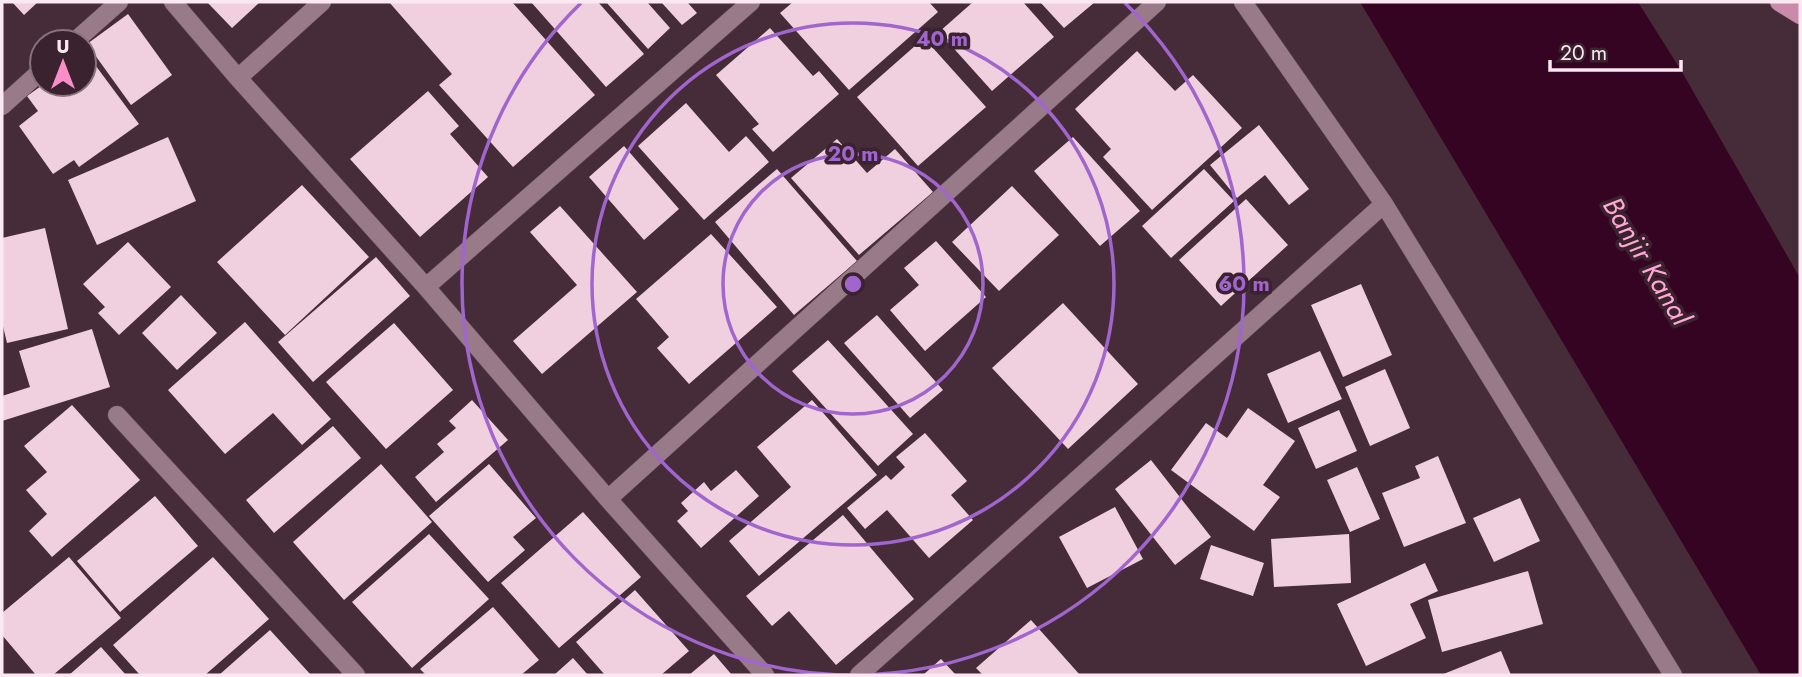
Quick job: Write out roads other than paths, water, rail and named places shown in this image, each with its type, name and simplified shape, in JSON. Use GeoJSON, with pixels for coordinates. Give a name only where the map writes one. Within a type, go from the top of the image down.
{"type":"FeatureCollection","features":[{"type":"Feature","properties":{"kind":"main road"},"geometry":{"type":"LineString","coordinates":[[1779,2],[1800,15]]}},
{"type":"Feature","properties":{"kind":"street"},"geometry":{"type":"LineString","coordinates":[[89,28],[118,2]]}},
{"type":"Feature","properties":{"kind":"street"},"geometry":{"type":"LineString","coordinates":[[173,2],[765,675]]}},
{"type":"Feature","properties":{"kind":"street"},"geometry":{"type":"LineString","coordinates":[[238,78],[322,2]]}},
{"type":"Feature","properties":{"kind":"street"},"geometry":{"type":"LineString","coordinates":[[426,287],[751,2]]}},
{"type":"Feature","properties":{"kind":"street"},"geometry":{"type":"LineString","coordinates":[[608,499],[1157,2]]}},
{"type":"Feature","properties":{"kind":"street"},"geometry":{"type":"LineString","coordinates":[[1243,2],[1384,204],[1673,675]]}},
{"type":"Feature","properties":{"kind":"street"},"geometry":{"type":"LineString","coordinates":[[2,106],[28,83]]}},
{"type":"Feature","properties":{"kind":"street"},"geometry":{"type":"LineString","coordinates":[[859,675],[1384,204]]}},
{"type":"Feature","properties":{"kind":"street"},"geometry":{"type":"LineString","coordinates":[[117,415],[356,675]]}},
{"type":"Feature","properties":{"kind":"water","name":"Banjir Kanal"},"geometry":{"type":"Polygon","coordinates":[[[1360,2],[1638,2],[1682,72],[1800,278],[1800,675],[1761,675],[1360,2]]]}}]}
